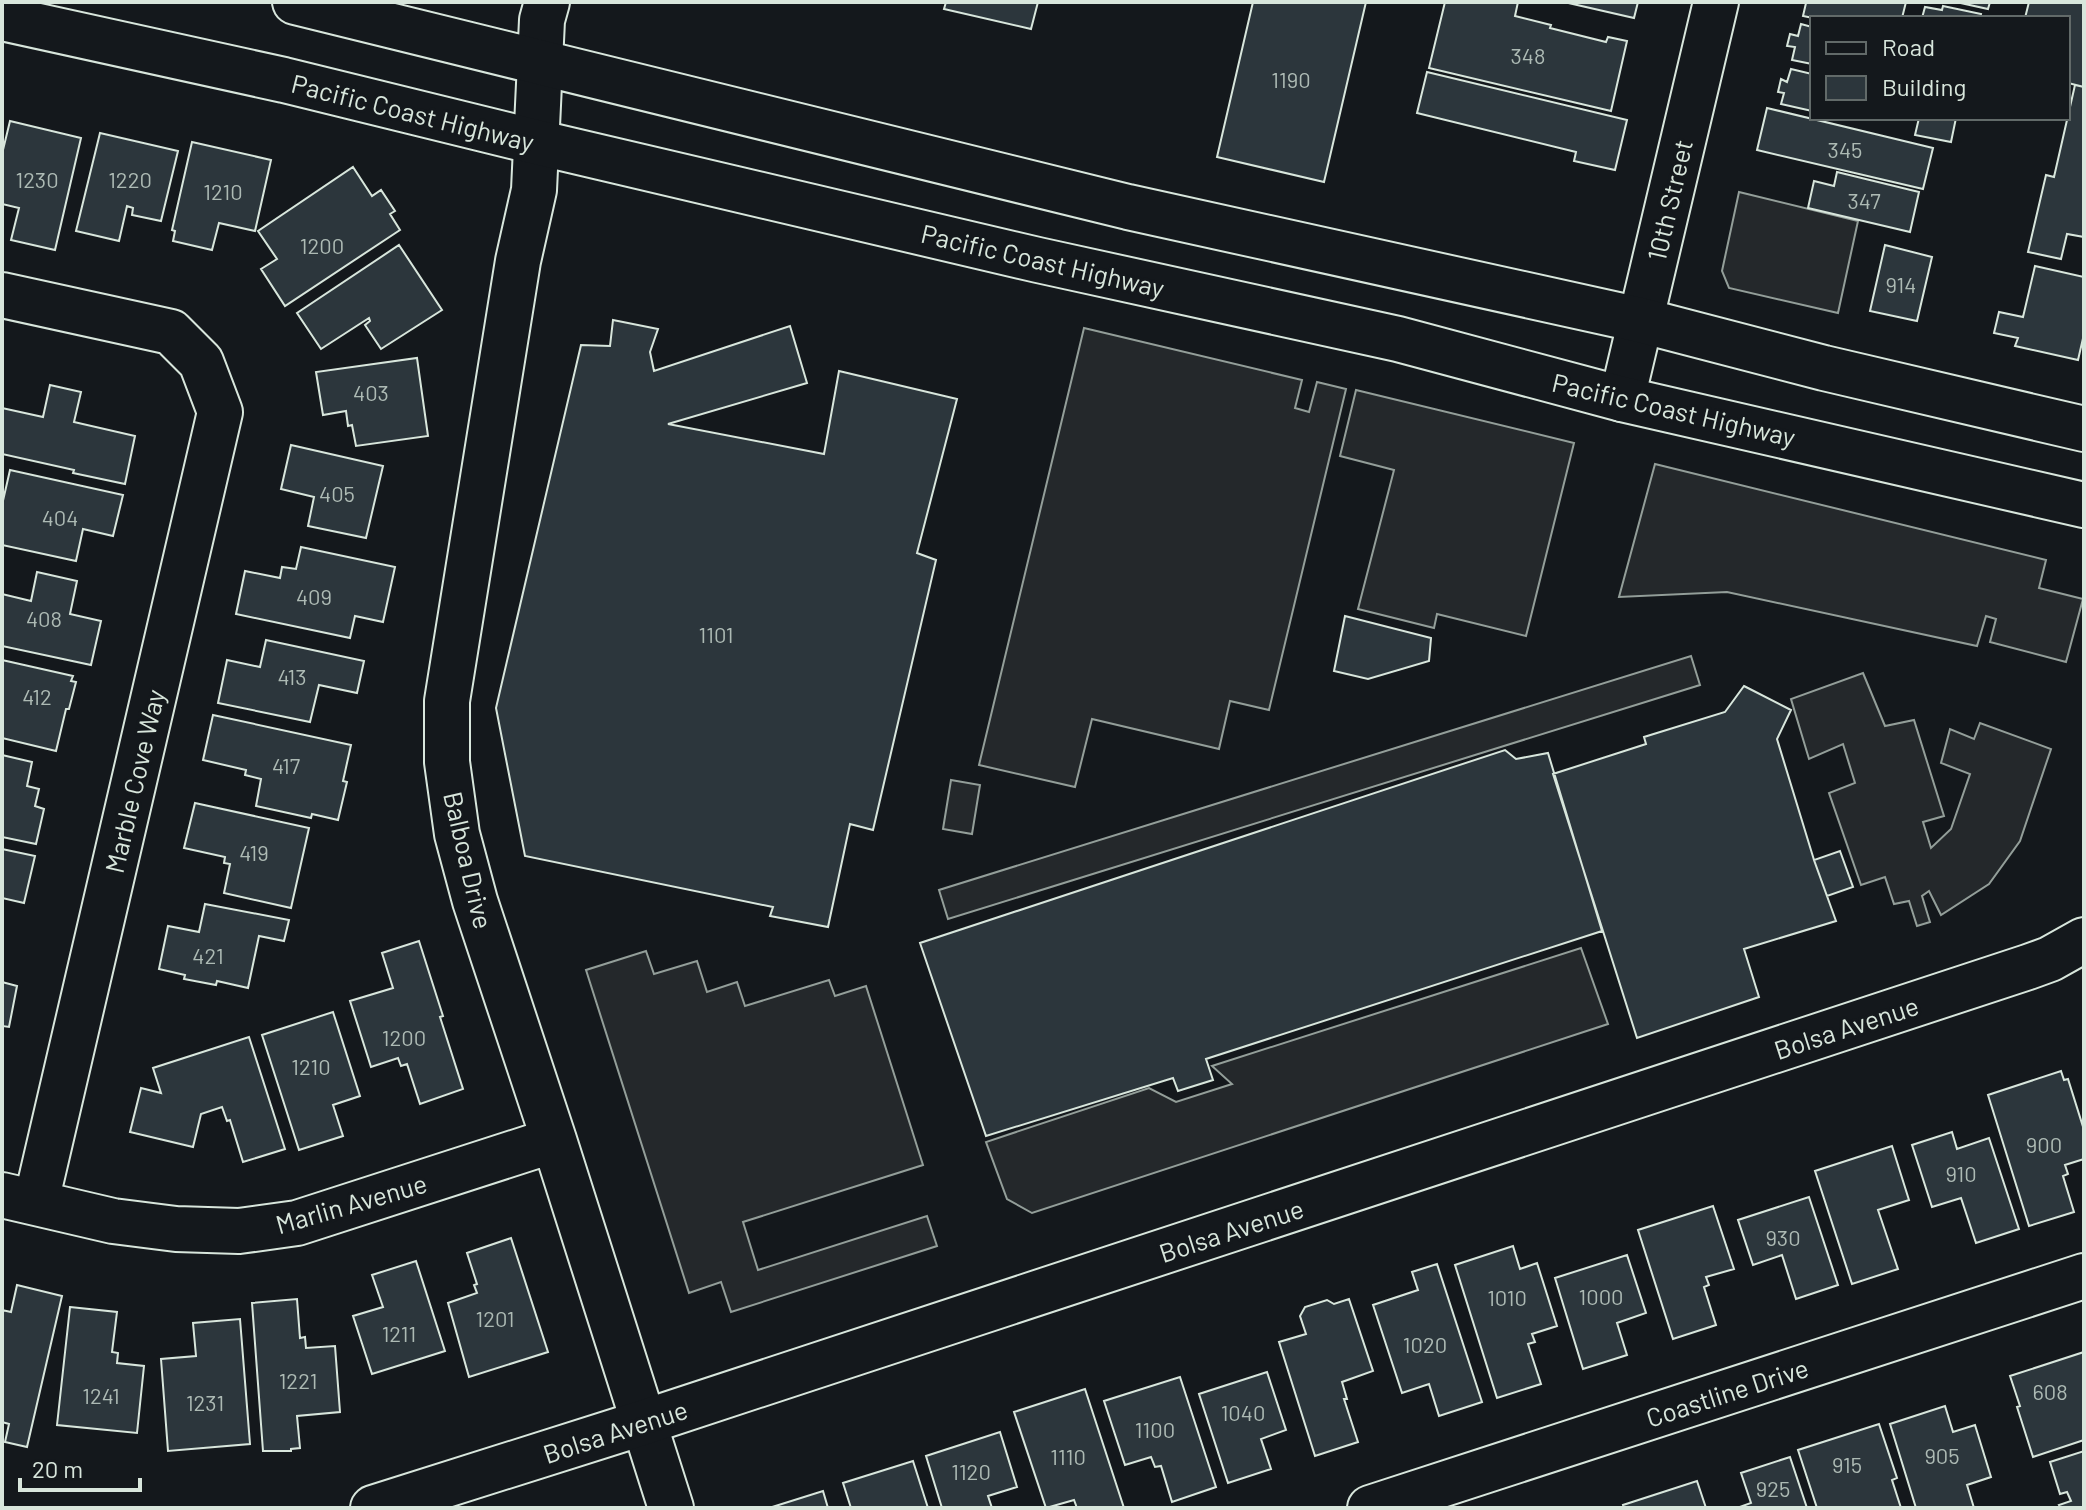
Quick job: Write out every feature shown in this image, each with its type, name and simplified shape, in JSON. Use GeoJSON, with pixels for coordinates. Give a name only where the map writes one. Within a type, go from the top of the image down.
{"type":"FeatureCollection","features":[{"type":"Feature","properties":{"kind":"main road"},"geometry":{"type":"LineString","coordinates":[[295,2],[1128,207],[1640,320],[1824,368],[2084,429]]}},
{"type":"Feature","properties":{"kind":"main road","name":"Balboa Drive"},"geometry":{"type":"LineString","coordinates":[[547,2],[542,20],[534,190],[518,261],[447,701],[447,762],[457,834],[475,901],[671,1508]]}},
{"type":"Feature","properties":{"kind":"main road","name":"10th Street"},"geometry":{"type":"LineString","coordinates":[[1622,399],[1716,2]]}},
{"type":"Feature","properties":{"kind":"main road","name":"Pacific Coast Highway"},"geometry":{"type":"LineString","coordinates":[[11,13],[536,142],[1054,264],[1398,339],[1622,399],[2084,505]]}},
{"type":"Feature","properties":{"kind":"main road","name":"Marble Cove Way"},"geometry":{"type":"LineString","coordinates":[[2,295],[171,332],[201,362],[220,412],[19,1199]]}},
{"type":"Feature","properties":{"kind":"main road","name":"Bolsa Avenue"},"geometry":{"type":"LineString","coordinates":[[373,1508],[645,1422],[2028,967],[2084,940]]}},
{"type":"Feature","properties":{"kind":"main road","name":"Marlin Avenue"},"geometry":{"type":"LineString","coordinates":[[19,1199],[113,1221],[176,1229],[239,1231],[297,1223],[554,1140]]}},
{"type":"Feature","properties":{"kind":"main road","name":"Coastline Drive"},"geometry":{"type":"LineString","coordinates":[[1370,1508],[2084,1276]]}},
{"type":"Feature","properties":{"kind":"shaded area"},"geometry":{"type":"Polygon","coordinates":[[[1739,192],[1858,221],[1838,313],[1729,288],[1722,271],[1739,192]]]}},
{"type":"Feature","properties":{"kind":"shaded area"},"geometry":{"type":"Polygon","coordinates":[[[1084,328],[1302,380],[1295,408],[1309,412],[1317,382],[1346,389],[1269,710],[1230,701],[1219,749],[1092,719],[1075,787],[979,765],[1084,328]]]}},
{"type":"Feature","properties":{"kind":"shaded area"},"geometry":{"type":"Polygon","coordinates":[[[1356,390],[1574,443],[1526,636],[1437,614],[1434,628],[1358,609],[1394,470],[1340,456],[1356,390]]]}},
{"type":"Feature","properties":{"kind":"shaded area"},"geometry":{"type":"Polygon","coordinates":[[[1655,464],[2046,560],[2039,588],[2083,599],[2066,662],[1990,642],[1996,619],[1986,616],[1977,646],[1727,592],[1619,597],[1655,464]]]}},
{"type":"Feature","properties":{"kind":"shaded area"},"geometry":{"type":"Polygon","coordinates":[[[1691,656],[1700,685],[948,919],[939,890],[1691,656]]]}},
{"type":"Feature","properties":{"kind":"shaded area"},"geometry":{"type":"Polygon","coordinates":[[[1863,673],[1885,726],[1914,720],[1944,816],[1923,822],[1931,848],[1951,829],[1970,774],[1941,763],[1950,729],[1974,739],[1980,723],[2051,749],[2020,841],[1989,884],[1941,915],[1929,891],[1922,896],[1930,922],[1917,926],[1909,901],[1894,904],[1885,877],[1861,885],[1829,793],[1855,783],[1843,744],[1809,759],[1791,699],[1863,673]]]}},
{"type":"Feature","properties":{"kind":"shaded area"},"geometry":{"type":"Polygon","coordinates":[[[951,780],[980,785],[972,834],[943,829],[951,780]]]}},
{"type":"Feature","properties":{"kind":"shaded area"},"geometry":{"type":"Polygon","coordinates":[[[1581,948],[1608,1024],[1032,1213],[1007,1199],[986,1142],[1149,1088],[1176,1102],[1232,1084],[1212,1066],[1581,948]]]}},
{"type":"Feature","properties":{"kind":"shaded area"},"geometry":{"type":"Polygon","coordinates":[[[646,951],[654,974],[697,961],[707,992],[737,982],[745,1006],[829,980],[835,996],[866,986],[923,1165],[743,1222],[758,1270],[927,1216],[937,1246],[731,1312],[721,1282],[689,1293],[586,970],[646,951]]]}},
{"type":"Feature","properties":{"kind":"building"},"geometry":{"type":"Polygon","coordinates":[[[946,2],[1038,2],[1031,29],[944,9],[946,2]]]}},
{"type":"Feature","properties":{"kind":"building"},"geometry":{"type":"Polygon","coordinates":[[[1253,2],[1366,2],[1324,182],[1217,157],[1253,2]]]}},
{"type":"Feature","properties":{"kind":"building"},"geometry":{"type":"Polygon","coordinates":[[[1445,2],[1518,2],[1515,16],[1606,42],[1608,37],[1627,41],[1611,111],[1429,68],[1445,2]]]}},
{"type":"Feature","properties":{"kind":"building"},"geometry":{"type":"Polygon","coordinates":[[[1564,2],[1638,2],[1634,18],[1564,2]]]}},
{"type":"Feature","properties":{"kind":"building"},"geometry":{"type":"Polygon","coordinates":[[[1800,2],[1906,2],[1902,16],[1810,17],[1803,16],[1806,3],[1800,2]]]}},
{"type":"Feature","properties":{"kind":"building"},"geometry":{"type":"Polygon","coordinates":[[[1956,2],[1990,2],[1988,9],[1956,2]]]}},
{"type":"Feature","properties":{"kind":"building"},"geometry":{"type":"Polygon","coordinates":[[[2029,2],[2084,2],[2084,87],[2070,84],[2070,16],[2026,16],[2029,2]]]}},
{"type":"Feature","properties":{"kind":"building"},"geometry":{"type":"Polygon","coordinates":[[[1943,6],[1981,14],[1923,16],[1925,7],[1942,10],[1943,6]]]}},
{"type":"Feature","properties":{"kind":"building"},"geometry":{"type":"Polygon","coordinates":[[[1801,24],[1810,26],[1810,64],[1792,60],[1795,47],[1787,46],[1790,34],[1798,36],[1801,24]]]}},
{"type":"Feature","properties":{"kind":"building"},"geometry":{"type":"Polygon","coordinates":[[[1791,69],[1810,74],[1810,111],[1781,104],[1784,93],[1778,92],[1781,79],[1787,82],[1791,69]]]}},
{"type":"Feature","properties":{"kind":"building"},"geometry":{"type":"Polygon","coordinates":[[[1427,72],[1627,120],[1615,170],[1574,161],[1576,152],[1417,113],[1427,72]]]}},
{"type":"Feature","properties":{"kind":"building"},"geometry":{"type":"Polygon","coordinates":[[[2075,85],[2084,87],[2084,237],[2067,234],[2061,259],[2028,252],[2046,175],[2054,177],[2067,120],[2070,120],[2075,85]]]}},
{"type":"Feature","properties":{"kind":"building"},"geometry":{"type":"Polygon","coordinates":[[[1767,108],[1933,148],[1923,189],[1757,150],[1767,108]]]}},
{"type":"Feature","properties":{"kind":"building"},"geometry":{"type":"Polygon","coordinates":[[[1919,120],[1956,120],[1951,142],[1915,135],[1919,120]]]}},
{"type":"Feature","properties":{"kind":"building"},"geometry":{"type":"Polygon","coordinates":[[[10,121],[81,138],[55,250],[11,240],[19,208],[2,204],[2,154],[10,121]]]}},
{"type":"Feature","properties":{"kind":"building"},"geometry":{"type":"Polygon","coordinates":[[[100,133],[178,151],[161,221],[132,215],[133,208],[127,206],[119,241],[76,231],[100,133]]]}},
{"type":"Feature","properties":{"kind":"building"},"geometry":{"type":"Polygon","coordinates":[[[192,142],[271,160],[255,231],[219,223],[212,250],[173,241],[175,231],[172,230],[192,142]]]}},
{"type":"Feature","properties":{"kind":"building"},"geometry":{"type":"Polygon","coordinates":[[[353,167],[372,196],[381,190],[395,211],[390,214],[400,230],[285,306],[261,269],[277,259],[258,231],[353,167]]]}},
{"type":"Feature","properties":{"kind":"building"},"geometry":{"type":"Polygon","coordinates":[[[1837,172],[1919,192],[1910,232],[1808,208],[1814,181],[1834,186],[1837,172]]]}},
{"type":"Feature","properties":{"kind":"building"},"geometry":{"type":"Polygon","coordinates":[[[399,245],[442,310],[381,349],[365,325],[369,318],[321,349],[297,313],[399,245]]]}},
{"type":"Feature","properties":{"kind":"building"},"geometry":{"type":"Polygon","coordinates":[[[1885,245],[1932,257],[1917,321],[1870,311],[1885,245]]]}},
{"type":"Feature","properties":{"kind":"building"},"geometry":{"type":"Polygon","coordinates":[[[2035,266],[2084,277],[2084,334],[2078,360],[2015,346],[2018,338],[1994,333],[1999,312],[2023,317],[2035,266]]]}},
{"type":"Feature","properties":{"kind":"building"},"geometry":{"type":"Polygon","coordinates":[[[613,320],[658,329],[650,352],[654,371],[790,326],[807,383],[668,424],[824,454],[839,371],[957,399],[917,553],[936,560],[873,830],[850,824],[828,927],[770,916],[773,907],[525,856],[496,708],[581,345],[610,346],[613,320]]]}},
{"type":"Feature","properties":{"kind":"building"},"geometry":{"type":"Polygon","coordinates":[[[417,358],[428,436],[356,446],[346,411],[323,415],[316,372],[417,358]]]}},
{"type":"Feature","properties":{"kind":"building"},"geometry":{"type":"Polygon","coordinates":[[[50,385],[81,392],[74,422],[135,436],[125,484],[2,454],[2,408],[43,417],[50,385]]]}},
{"type":"Feature","properties":{"kind":"building"},"geometry":{"type":"Polygon","coordinates":[[[291,445],[383,466],[366,538],[308,526],[314,497],[281,489],[291,445]]]}},
{"type":"Feature","properties":{"kind":"building"},"geometry":{"type":"Polygon","coordinates":[[[10,470],[123,495],[113,536],[83,529],[76,561],[2,545],[2,505],[10,470]]]}},
{"type":"Feature","properties":{"kind":"building"},"geometry":{"type":"Polygon","coordinates":[[[301,547],[395,567],[383,622],[355,616],[350,638],[236,614],[245,571],[280,578],[282,567],[296,569],[301,547]]]}},
{"type":"Feature","properties":{"kind":"building"},"geometry":{"type":"Polygon","coordinates":[[[37,572],[77,581],[70,614],[101,621],[91,665],[2,646],[2,594],[31,601],[37,572]]]}},
{"type":"Feature","properties":{"kind":"building"},"geometry":{"type":"Polygon","coordinates":[[[1345,616],[1431,638],[1429,661],[1368,679],[1334,671],[1345,616]]]}},
{"type":"Feature","properties":{"kind":"building"},"geometry":{"type":"Polygon","coordinates":[[[266,640],[364,661],[357,693],[319,685],[310,722],[218,703],[227,660],[260,667],[266,640]]]}},
{"type":"Feature","properties":{"kind":"building"},"geometry":{"type":"Polygon","coordinates":[[[2,660],[73,676],[71,681],[76,682],[56,751],[2,738],[2,660]]]}},
{"type":"Feature","properties":{"kind":"building"},"geometry":{"type":"Polygon","coordinates":[[[1744,686],[1791,710],[1777,739],[1836,921],[1744,949],[1759,997],[1637,1038],[1553,774],[1646,744],[1644,737],[1725,712],[1744,686]]]}},
{"type":"Feature","properties":{"kind":"building"},"geometry":{"type":"Polygon","coordinates":[[[213,715],[351,745],[338,820],[312,814],[311,818],[256,806],[261,779],[245,775],[246,770],[203,760],[213,715]]]}},
{"type":"Feature","properties":{"kind":"building"},"geometry":{"type":"Polygon","coordinates":[[[1505,750],[1516,759],[1548,753],[1602,931],[1206,1059],[1213,1080],[1178,1091],[1173,1078],[986,1136],[920,943],[1505,750]]]}},
{"type":"Feature","properties":{"kind":"building"},"geometry":{"type":"Polygon","coordinates":[[[2,755],[32,762],[27,786],[39,789],[35,806],[44,809],[36,844],[2,837],[2,755]]]}},
{"type":"Feature","properties":{"kind":"building"},"geometry":{"type":"Polygon","coordinates":[[[195,803],[309,828],[291,908],[224,893],[230,864],[224,863],[225,857],[184,848],[195,803]]]}},
{"type":"Feature","properties":{"kind":"building"},"geometry":{"type":"Polygon","coordinates":[[[2,849],[35,856],[24,903],[2,898],[2,849]]]}},
{"type":"Feature","properties":{"kind":"building"},"geometry":{"type":"Polygon","coordinates":[[[1840,851],[1853,887],[1827,896],[1814,860],[1840,851]]]}},
{"type":"Feature","properties":{"kind":"building"},"geometry":{"type":"Polygon","coordinates":[[[205,904],[289,920],[284,941],[259,936],[248,988],[217,981],[216,985],[184,979],[185,975],[159,969],[168,926],[199,932],[205,904]]]}},
{"type":"Feature","properties":{"kind":"building"},"geometry":{"type":"Polygon","coordinates":[[[419,941],[463,1089],[420,1104],[407,1064],[401,1066],[398,1058],[371,1067],[350,1001],[393,988],[382,953],[419,941]]]}},
{"type":"Feature","properties":{"kind":"building"},"geometry":{"type":"Polygon","coordinates":[[[2,982],[17,986],[9,1027],[2,1026],[2,982]]]}},
{"type":"Feature","properties":{"kind":"building"},"geometry":{"type":"Polygon","coordinates":[[[333,1012],[360,1096],[333,1105],[343,1136],[299,1150],[262,1035],[333,1012]]]}},
{"type":"Feature","properties":{"kind":"building"},"geometry":{"type":"Polygon","coordinates":[[[249,1037],[285,1149],[243,1162],[230,1120],[227,1121],[222,1107],[201,1114],[193,1147],[130,1132],[141,1088],[161,1093],[153,1068],[249,1037]]]}},
{"type":"Feature","properties":{"kind":"building"},"geometry":{"type":"Polygon","coordinates":[[[2061,1071],[2064,1080],[2068,1079],[2084,1130],[2084,1159],[2065,1165],[2068,1174],[2063,1176],[2074,1212],[2029,1226],[1988,1095],[2061,1071]]]}},
{"type":"Feature","properties":{"kind":"building"},"geometry":{"type":"Polygon","coordinates":[[[1952,1132],[1957,1149],[1989,1138],[2019,1229],[1976,1243],[1961,1198],[1932,1207],[1912,1145],[1952,1132]]]}},
{"type":"Feature","properties":{"kind":"building"},"geometry":{"type":"Polygon","coordinates":[[[1892,1146],[1909,1200],[1878,1210],[1898,1269],[1852,1284],[1815,1171],[1892,1146]]]}},
{"type":"Feature","properties":{"kind":"building"},"geometry":{"type":"Polygon","coordinates":[[[1809,1197],[1838,1285],[1796,1299],[1782,1255],[1753,1265],[1738,1220],[1809,1197]]]}},
{"type":"Feature","properties":{"kind":"building"},"geometry":{"type":"Polygon","coordinates":[[[1713,1206],[1734,1269],[1706,1277],[1709,1285],[1704,1287],[1716,1325],[1673,1339],[1638,1230],[1713,1206]]]}},
{"type":"Feature","properties":{"kind":"building"},"geometry":{"type":"Polygon","coordinates":[[[511,1238],[548,1352],[469,1377],[448,1303],[477,1293],[467,1253],[511,1238]]]}},
{"type":"Feature","properties":{"kind":"building"},"geometry":{"type":"Polygon","coordinates":[[[1513,1246],[1520,1269],[1537,1263],[1557,1326],[1532,1334],[1535,1342],[1528,1344],[1541,1384],[1497,1398],[1455,1265],[1513,1246]]]}},
{"type":"Feature","properties":{"kind":"building"},"geometry":{"type":"Polygon","coordinates":[[[1627,1255],[1646,1313],[1617,1323],[1627,1355],[1583,1369],[1555,1278],[1627,1255]]]}},
{"type":"Feature","properties":{"kind":"building"},"geometry":{"type":"Polygon","coordinates":[[[416,1261],[445,1351],[372,1374],[353,1316],[383,1307],[372,1275],[416,1261]]]}},
{"type":"Feature","properties":{"kind":"building"},"geometry":{"type":"Polygon","coordinates":[[[1437,1264],[1482,1402],[1439,1416],[1429,1384],[1402,1393],[1373,1305],[1418,1290],[1412,1272],[1437,1264]]]}},
{"type":"Feature","properties":{"kind":"building"},"geometry":{"type":"Polygon","coordinates":[[[17,1285],[62,1296],[27,1447],[5,1442],[9,1424],[2,1422],[2,1310],[11,1312],[17,1285]]]}},
{"type":"Feature","properties":{"kind":"building"},"geometry":{"type":"Polygon","coordinates":[[[297,1299],[300,1338],[305,1337],[306,1348],[335,1346],[340,1412],[297,1416],[300,1448],[263,1451],[252,1303],[297,1299]]]}},
{"type":"Feature","properties":{"kind":"building"},"geometry":{"type":"Polygon","coordinates":[[[1349,1299],[1373,1371],[1342,1382],[1347,1399],[1344,1399],[1358,1442],[1315,1456],[1279,1342],[1306,1334],[1300,1316],[1305,1307],[1327,1300],[1334,1304],[1349,1299]]]}},
{"type":"Feature","properties":{"kind":"building"},"geometry":{"type":"Polygon","coordinates":[[[70,1307],[117,1312],[112,1352],[118,1353],[117,1363],[144,1366],[137,1433],[57,1425],[70,1307]]]}},
{"type":"Feature","properties":{"kind":"building"},"geometry":{"type":"Polygon","coordinates":[[[240,1319],[250,1444],[168,1451],[161,1359],[196,1356],[193,1323],[240,1319]]]}},
{"type":"Feature","properties":{"kind":"building"},"geometry":{"type":"Polygon","coordinates":[[[2084,1352],[2084,1440],[2033,1457],[2010,1376],[2084,1352]]]}},
{"type":"Feature","properties":{"kind":"building"},"geometry":{"type":"Polygon","coordinates":[[[1267,1372],[1286,1430],[1261,1439],[1271,1469],[1228,1483],[1199,1394],[1267,1372]]]}},
{"type":"Feature","properties":{"kind":"building"},"geometry":{"type":"Polygon","coordinates":[[[1180,1377],[1216,1487],[1172,1502],[1161,1466],[1155,1467],[1151,1457],[1125,1465],[1104,1401],[1180,1377]]]}},
{"type":"Feature","properties":{"kind":"building"},"geometry":{"type":"Polygon","coordinates":[[[1085,1389],[1124,1508],[1077,1508],[1074,1500],[1046,1508],[1014,1412],[1085,1389]]]}},
{"type":"Feature","properties":{"kind":"building"},"geometry":{"type":"Polygon","coordinates":[[[1945,1406],[1953,1432],[1975,1425],[1991,1477],[1967,1485],[1974,1508],[1916,1508],[1890,1424],[1945,1406]]]}},
{"type":"Feature","properties":{"kind":"building"},"geometry":{"type":"Polygon","coordinates":[[[1879,1424],[1897,1478],[1892,1480],[1901,1508],[1817,1508],[1798,1450],[1879,1424]]]}},
{"type":"Feature","properties":{"kind":"building"},"geometry":{"type":"Polygon","coordinates":[[[1000,1432],[1017,1487],[988,1496],[992,1508],[942,1508],[926,1456],[1000,1432]]]}},
{"type":"Feature","properties":{"kind":"building"},"geometry":{"type":"Polygon","coordinates":[[[2084,1451],[2084,1508],[2061,1508],[2059,1505],[2071,1501],[2067,1492],[2060,1494],[2050,1462],[2084,1451]]]}},
{"type":"Feature","properties":{"kind":"building"},"geometry":{"type":"Polygon","coordinates":[[[1790,1457],[1807,1508],[1737,1508],[1751,1503],[1741,1473],[1790,1457]]]}},
{"type":"Feature","properties":{"kind":"building"},"geometry":{"type":"Polygon","coordinates":[[[913,1461],[928,1508],[851,1508],[843,1483],[913,1461]]]}},
{"type":"Feature","properties":{"kind":"building"},"geometry":{"type":"Polygon","coordinates":[[[1697,1481],[1706,1508],[1624,1508],[1623,1505],[1697,1481]]]}},
{"type":"Feature","properties":{"kind":"building"},"geometry":{"type":"Polygon","coordinates":[[[823,1491],[828,1508],[769,1508],[823,1491]]]}}]}
